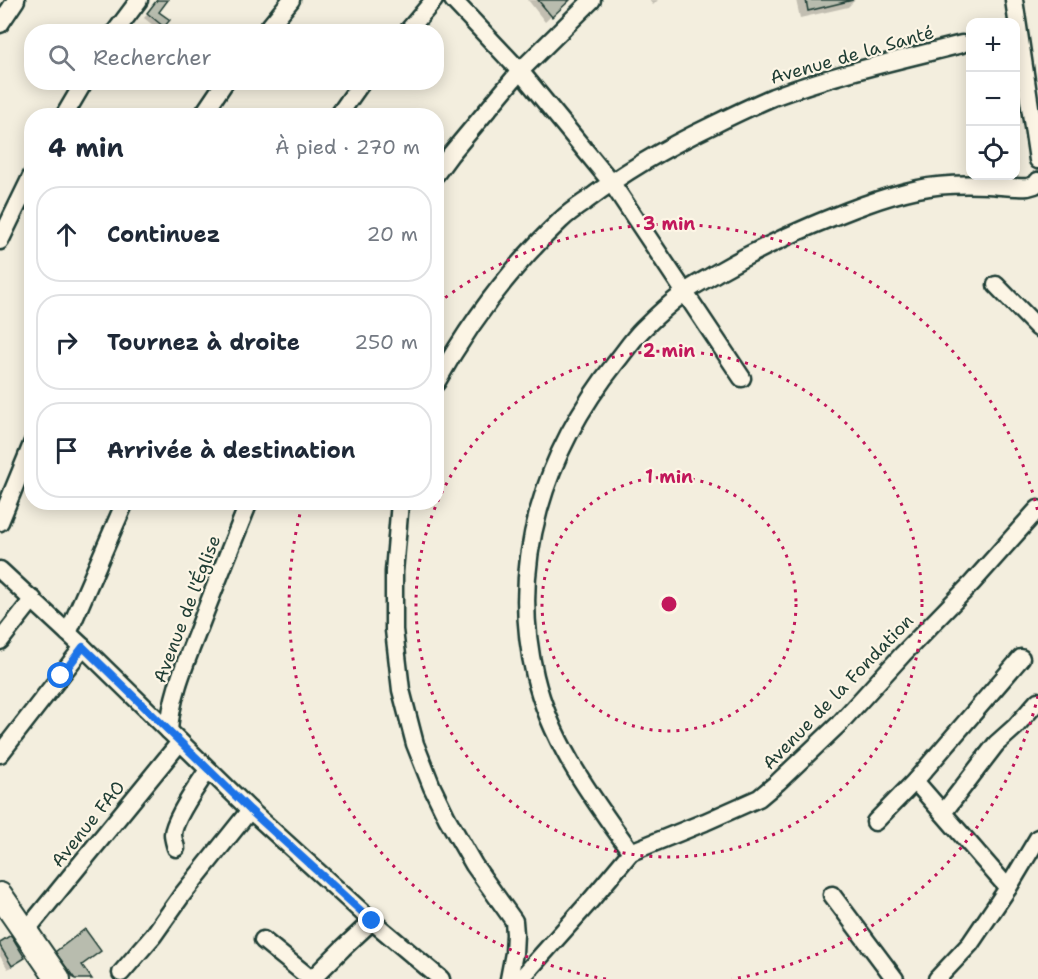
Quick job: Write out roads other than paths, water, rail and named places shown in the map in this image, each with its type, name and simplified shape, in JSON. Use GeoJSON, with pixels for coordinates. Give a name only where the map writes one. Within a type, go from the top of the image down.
{"type":"FeatureCollection","features":[{"type":"Feature","properties":{"kind":"highway"},"geometry":{"type":"LineString","coordinates":[[0,895],[58,979]]}},
{"type":"Feature","properties":{"kind":"street"},"geometry":{"type":"LineString","coordinates":[[0,24],[16,0]]}},
{"type":"Feature","properties":{"kind":"street"},"geometry":{"type":"LineString","coordinates":[[121,24],[139,0]]}},
{"type":"Feature","properties":{"kind":"street"},"geometry":{"type":"LineString","coordinates":[[272,24],[291,0]]}},
{"type":"Feature","properties":{"kind":"street"},"geometry":{"type":"LineString","coordinates":[[414,24],[434,0]]}},
{"type":"Feature","properties":{"kind":"street"},"geometry":{"type":"LineString","coordinates":[[453,0],[520,71],[611,182],[742,378]]}},
{"type":"Feature","properties":{"kind":"street"},"geometry":{"type":"LineString","coordinates":[[444,163],[520,71],[592,0]]}},
{"type":"Feature","properties":{"kind":"street"},"geometry":{"type":"LineString","coordinates":[[1014,0],[1038,160]]}},
{"type":"Feature","properties":{"kind":"street","name":"Avenue de la Santé"},"geometry":{"type":"LineString","coordinates":[[444,369],[496,292],[530,250],[562,219],[611,182],[669,146],[771,98],[806,86],[962,44]]}},
{"type":"Feature","properties":{"kind":"street"},"geometry":{"type":"LineString","coordinates":[[69,108],[79,90]]}},
{"type":"Feature","properties":{"kind":"street"},"geometry":{"type":"LineString","coordinates":[[207,108],[220,90]]}},
{"type":"Feature","properties":{"kind":"street"},"geometry":{"type":"LineString","coordinates":[[344,108],[356,90]]}},
{"type":"Feature","properties":{"kind":"street"},"geometry":{"type":"LineString","coordinates":[[518,979],[591,900],[631,852],[570,762],[550,721],[535,678],[527,624],[527,579],[532,537],[541,499],[566,438],[599,384],[642,330],[684,292],[736,261],[786,237],[878,200],[920,189],[965,184],[1019,188],[1035,185],[1038,181]]}},
{"type":"Feature","properties":{"kind":"street"},"geometry":{"type":"LineString","coordinates":[[0,241],[24,192]]}},
{"type":"Feature","properties":{"kind":"street"},"geometry":{"type":"LineString","coordinates":[[996,285],[1038,328]]}},
{"type":"Feature","properties":{"kind":"street"},"geometry":{"type":"LineString","coordinates":[[0,522],[24,464]]}},
{"type":"Feature","properties":{"kind":"street","name":"Avenue de la Fondation"},"geometry":{"type":"LineString","coordinates":[[631,852],[759,798],[778,782],[839,724],[972,583],[1038,509]]}},
{"type":"Feature","properties":{"kind":"street"},"geometry":{"type":"LineString","coordinates":[[68,633],[122,510]]}},
{"type":"Feature","properties":{"kind":"street","name":"Avenue de l'Église"},"geometry":{"type":"LineString","coordinates":[[175,736],[172,704],[180,678],[246,510]]}},
{"type":"Feature","properties":{"kind":"street"},"geometry":{"type":"LineString","coordinates":[[399,510],[393,610],[401,690],[415,744],[447,819],[474,864],[514,921],[516,934],[509,979]]}},
{"type":"Feature","properties":{"kind":"street"},"geometry":{"type":"LineString","coordinates":[[0,570],[33,599],[250,810],[372,921],[441,979]]}},
{"type":"Feature","properties":{"kind":"street"},"geometry":{"type":"LineString","coordinates":[[0,641],[33,599]]}},
{"type":"Feature","properties":{"kind":"street"},"geometry":{"type":"LineString","coordinates":[[0,754],[83,647]]}},
{"type":"Feature","properties":{"kind":"street"},"geometry":{"type":"LineString","coordinates":[[875,822],[915,781],[1022,658]]}},
{"type":"Feature","properties":{"kind":"street"},"geometry":{"type":"LineString","coordinates":[[944,813],[996,744],[1038,701]]}},
{"type":"Feature","properties":{"kind":"street","name":"Avenue FAO"},"geometry":{"type":"LineString","coordinates":[[25,932],[175,736]]}},
{"type":"Feature","properties":{"kind":"street"},"geometry":{"type":"LineString","coordinates":[[176,848],[173,836],[175,827],[208,770]]}},
{"type":"Feature","properties":{"kind":"street"},"geometry":{"type":"LineString","coordinates":[[915,781],[1008,888]]}},
{"type":"Feature","properties":{"kind":"street"},"geometry":{"type":"LineString","coordinates":[[120,973],[153,936],[250,810]]}},
{"type":"Feature","properties":{"kind":"street"},"geometry":{"type":"LineString","coordinates":[[937,979],[970,944],[1038,838]]}},
{"type":"Feature","properties":{"kind":"street"},"geometry":{"type":"LineString","coordinates":[[832,895],[896,979]]}},
{"type":"Feature","properties":{"kind":"street"},"geometry":{"type":"LineString","coordinates":[[264,940],[312,979],[372,921]]}}]}
